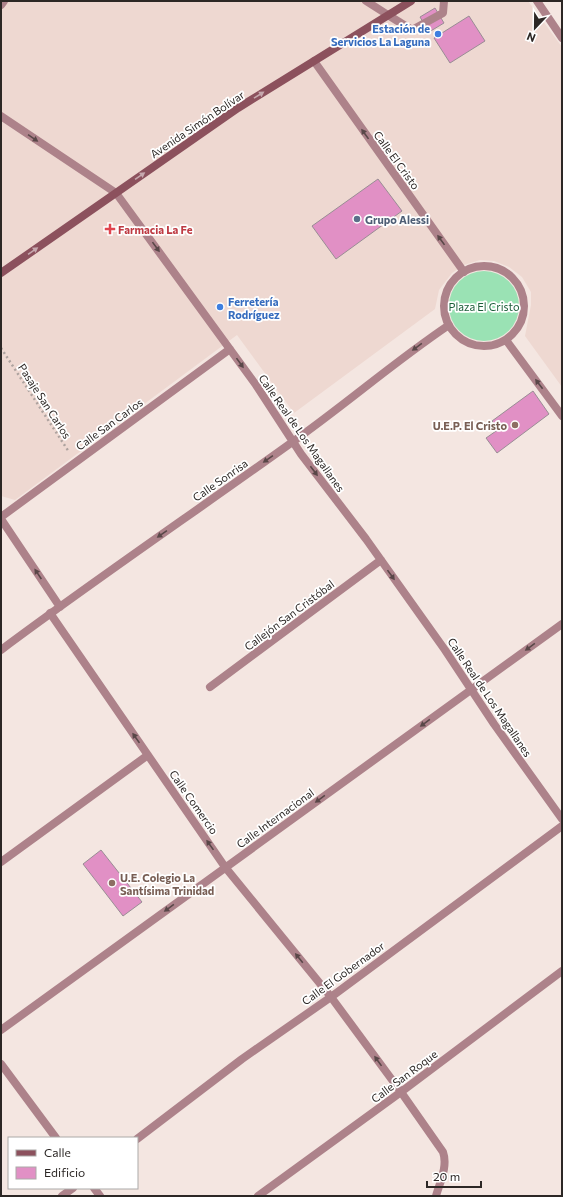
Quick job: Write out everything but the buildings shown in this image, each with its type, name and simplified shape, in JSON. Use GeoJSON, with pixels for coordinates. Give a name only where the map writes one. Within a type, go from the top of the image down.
{"type":"FeatureCollection","features":[{"type":"Feature","properties":{"kind":"main road","name":"Avenida Simón Bolívar"},"geometry":{"type":"LineString","coordinates":[[1,273],[238,108],[410,1]]}},
{"type":"Feature","properties":{"kind":"street"},"geometry":{"type":"LineString","coordinates":[[1,5],[4,1]]}},
{"type":"Feature","properties":{"kind":"street"},"geometry":{"type":"LineString","coordinates":[[366,1],[412,30],[443,12],[444,1]]}},
{"type":"Feature","properties":{"kind":"street"},"geometry":{"type":"LineString","coordinates":[[537,1],[562,38]]}},
{"type":"Feature","properties":{"kind":"street","name":"Calle El Cristo"},"geometry":{"type":"LineString","coordinates":[[314,61],[464,272]]}},
{"type":"Feature","properties":{"kind":"street","name":"Calle Real de Los Magallanes"},"geometry":{"type":"LineString","coordinates":[[1,116],[116,193],[256,385],[293,441],[381,560],[445,650],[494,724],[562,819]]}},
{"type":"Feature","properties":{"kind":"street"},"geometry":{"type":"LineString","coordinates":[[480,266],[491,266],[501,270],[510,275],[517,283],[524,297],[525,313],[522,323],[516,332],[499,344],[478,346],[468,343],[459,338],[449,325],[444,310],[444,300],[447,290],[453,281],[464,272],[470,268],[480,266]]}},
{"type":"Feature","properties":{"kind":"street","name":"Calle Sonrisa"},"geometry":{"type":"LineString","coordinates":[[1,650],[50,613],[293,441],[418,346],[449,325]]}},
{"type":"Feature","properties":{"kind":"street"},"geometry":{"type":"LineString","coordinates":[[506,340],[562,416]]}},
{"type":"Feature","properties":{"kind":"street","name":"Calle San Carlos"},"geometry":{"type":"LineString","coordinates":[[1,518],[230,349]]}},
{"type":"Feature","properties":{"kind":"street"},"geometry":{"type":"LineString","coordinates":[[1,518],[60,606]]}},
{"type":"Feature","properties":{"kind":"street","name":"Callejón San Cristóbal"},"geometry":{"type":"LineString","coordinates":[[210,687],[381,560]]}},
{"type":"Feature","properties":{"kind":"street","name":"Calle Comercio"},"geometry":{"type":"LineString","coordinates":[[50,613],[225,868],[331,997],[443,1152],[446,1159],[444,1171],[436,1196]]}},
{"type":"Feature","properties":{"kind":"street","name":"Calle Internacional"},"geometry":{"type":"LineString","coordinates":[[1,1030],[562,624]]}},
{"type":"Feature","properties":{"kind":"street"},"geometry":{"type":"LineString","coordinates":[[1,862],[148,755]]}},
{"type":"Feature","properties":{"kind":"street","name":"Calle El Gobernador"},"geometry":{"type":"LineString","coordinates":[[138,1138],[242,1059],[331,997],[562,826]]}},
{"type":"Feature","properties":{"kind":"street","name":"Calle San Roque"},"geometry":{"type":"LineString","coordinates":[[258,1196],[401,1092],[562,971]]}},
{"type":"Feature","properties":{"kind":"street"},"geometry":{"type":"LineString","coordinates":[[1,1064],[55,1137]]}},
{"type":"Feature","properties":{"kind":"street"},"geometry":{"type":"LineString","coordinates":[[62,1196],[72,1189]]}},
{"type":"Feature","properties":{"kind":"path","name":"Pasaje San Carlos"},"geometry":{"type":"LineString","coordinates":[[1,348],[76,462]]}},
{"type":"Feature","properties":{"kind":"shaded area"},"geometry":{"type":"Polygon","coordinates":[[[1,1],[528,1],[562,47],[562,387],[525,336],[531,305],[531,292],[522,277],[509,267],[494,261],[480,260],[464,265],[452,273],[439,290],[435,309],[294,413],[237,335],[15,500],[1,496],[1,1]]]}},
{"type":"Feature","properties":{"kind":"green space","name":"Plaza El Cristo"},"geometry":{"type":"Polygon","coordinates":[[[484,271],[503,277],[513,287],[519,306],[513,325],[503,335],[484,341],[465,335],[455,325],[449,306],[455,287],[465,277],[484,271]]]}},
{"type":"Feature","properties":{"kind":"place","name":"Estación de Servicios La Laguna"},"geometry":{"type":"Point","coordinates":[438,34]}},
{"type":"Feature","properties":{"kind":"place","name":"Grupo Alessi"},"geometry":{"type":"Point","coordinates":[357,219]}},
{"type":"Feature","properties":{"kind":"place","name":"Farmacia La Fe"},"geometry":{"type":"Point","coordinates":[110,229]}},
{"type":"Feature","properties":{"kind":"place","name":"Ferretería Rodríguez"},"geometry":{"type":"Point","coordinates":[220,307]}},
{"type":"Feature","properties":{"kind":"place","name":"U.E.P. El Cristo"},"geometry":{"type":"Point","coordinates":[515,425]}},
{"type":"Feature","properties":{"kind":"place","name":"U.E. Colegio La Santísima Trinidad"},"geometry":{"type":"Point","coordinates":[112,883]}}]}
